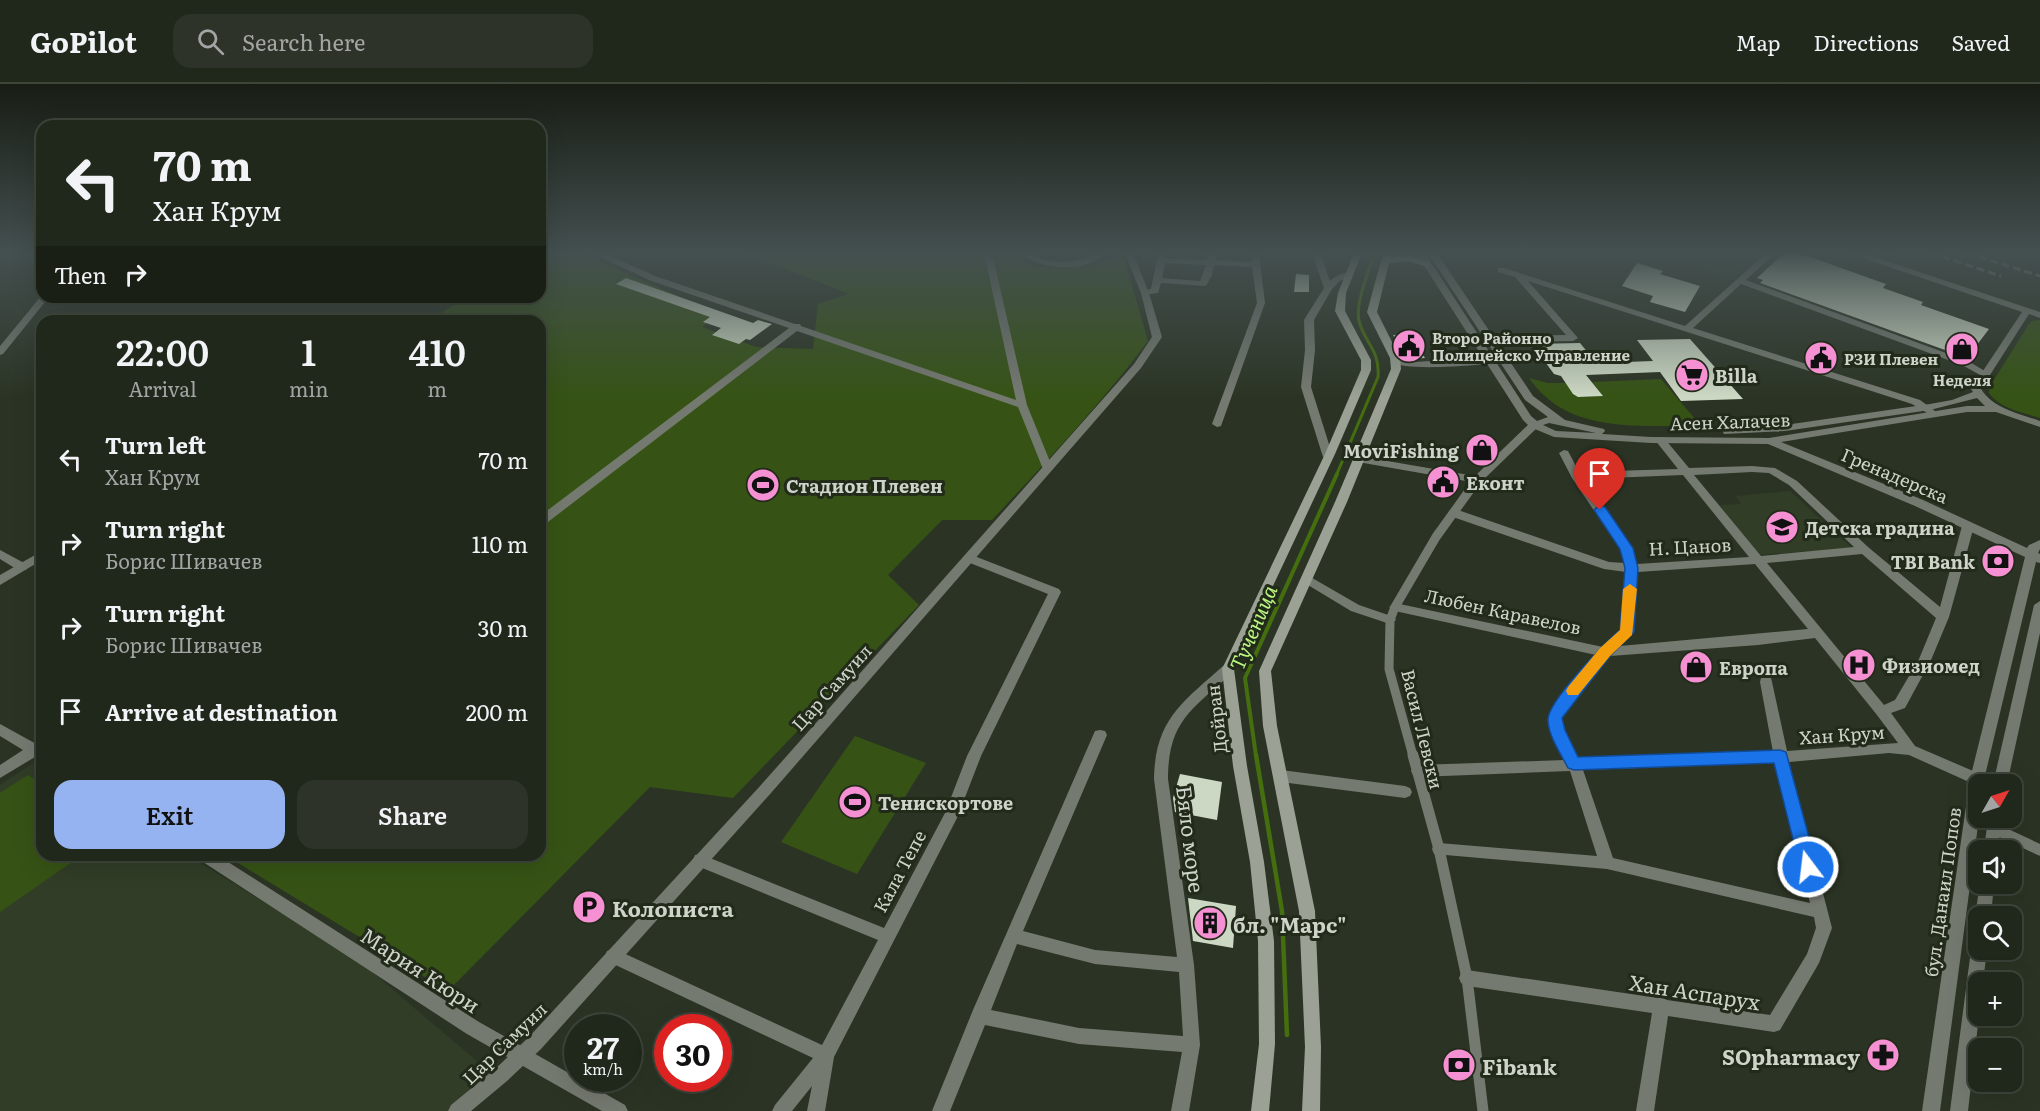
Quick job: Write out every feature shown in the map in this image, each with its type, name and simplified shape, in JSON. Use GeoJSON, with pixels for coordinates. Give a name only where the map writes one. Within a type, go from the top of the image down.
{"type":"FeatureCollection","features":[{"type":"Feature","properties":{"kind":"main road","name":"Дойран"},"geometry":{"type":"LineString","coordinates":[[1260,1111],[1267,1044],[1266,941],[1257,862],[1240,766],[1228,669],[1328,457],[1366,370],[1366,360],[1340,311],[1341,301]]}},
{"type":"Feature","properties":{"kind":"main road"},"geometry":{"type":"LineString","coordinates":[[1311,1111],[1313,1047],[1307,910],[1270,726],[1265,671],[1307,579],[1396,369],[1396,362],[1372,312],[1375,301]]}},
{"type":"Feature","properties":{"kind":"street"},"geometry":{"type":"LineString","coordinates":[[720,301],[1022,405]]}},
{"type":"Feature","properties":{"kind":"street"},"geometry":{"type":"LineString","coordinates":[[999,301],[1022,405],[1048,469]]}},
{"type":"Feature","properties":{"kind":"street","name":"Цар Самуил"},"geometry":{"type":"LineString","coordinates":[[457,1111],[522,1055],[766,789],[1138,366],[1157,337],[1148,301]]}},
{"type":"Feature","properties":{"kind":"street"},"geometry":{"type":"LineString","coordinates":[[1217,424],[1261,301]]}},
{"type":"Feature","properties":{"kind":"street"},"geometry":{"type":"LineString","coordinates":[[1320,301],[1309,320],[1310,350],[1306,387],[1328,457]]}},
{"type":"Feature","properties":{"kind":"street"},"geometry":{"type":"LineString","coordinates":[[1452,301],[1527,418],[1534,425],[1548,420],[1580,428]]}},
{"type":"Feature","properties":{"kind":"street"},"geometry":{"type":"LineString","coordinates":[[1464,301],[1533,402],[1555,417],[1580,428]]}},
{"type":"Feature","properties":{"kind":"street"},"geometry":{"type":"LineString","coordinates":[[1513,339],[1573,338],[1541,301]]}},
{"type":"Feature","properties":{"kind":"street"},"geometry":{"type":"LineString","coordinates":[[1598,301],[1916,402],[1934,414]]}},
{"type":"Feature","properties":{"kind":"street"},"geometry":{"type":"LineString","coordinates":[[1688,329],[1718,301]]}},
{"type":"Feature","properties":{"kind":"street"},"geometry":{"type":"LineString","coordinates":[[1795,301],[1965,363],[1984,375]]}},
{"type":"Feature","properties":{"kind":"street"},"geometry":{"type":"LineString","coordinates":[[1999,301],[2040,315]]}},
{"type":"Feature","properties":{"kind":"street"},"geometry":{"type":"LineString","coordinates":[[0,352],[40,303]]}},
{"type":"Feature","properties":{"kind":"street"},"geometry":{"type":"LineString","coordinates":[[2027,310],[1976,389],[1978,394],[1998,409],[2040,424]]}},
{"type":"Feature","properties":{"kind":"street"},"geometry":{"type":"LineString","coordinates":[[546,517],[797,327]]}},
{"type":"Feature","properties":{"kind":"street"},"geometry":{"type":"LineString","coordinates":[[1396,362],[1415,365],[1504,359]]}},
{"type":"Feature","properties":{"kind":"street","name":"Асен Халачев"},"geometry":{"type":"LineString","coordinates":[[1580,428],[1605,432],[1761,431],[1924,407],[1964,400],[1978,394]]}},
{"type":"Feature","properties":{"kind":"street","name":"Асен Халачев"},"geometry":{"type":"LineString","coordinates":[[1534,425],[1562,435],[1660,440],[1769,441],[1976,408],[1998,409]]}},
{"type":"Feature","properties":{"kind":"street","name":"Васил Левски"},"geometry":{"type":"LineString","coordinates":[[1483,1111],[1467,978],[1439,849],[1389,669],[1390,620],[1395,607],[1436,537],[1477,480],[1534,425]]}},
{"type":"Feature","properties":{"kind":"street","name":"Гренадерска"},"geometry":{"type":"LineString","coordinates":[[1761,431],[1769,441],[2018,547],[2037,551]]}},
{"type":"Feature","properties":{"kind":"street"},"geometry":{"type":"LineString","coordinates":[[1660,440],[1882,711],[1910,750],[1968,775]]}},
{"type":"Feature","properties":{"kind":"street"},"geometry":{"type":"LineString","coordinates":[[1564,453],[1576,476],[1626,548],[1632,568],[1627,632],[1605,652],[1561,705],[1555,718],[1557,730],[1574,764],[1607,863]]}},
{"type":"Feature","properties":{"kind":"street"},"geometry":{"type":"LineString","coordinates":[[1358,459],[1477,480]]}},
{"type":"Feature","properties":{"kind":"street"},"geometry":{"type":"LineString","coordinates":[[1576,476],[1752,468],[1771,470],[1793,483],[1864,550],[1943,617]]}},
{"type":"Feature","properties":{"kind":"street","name":"Н. Цанов"},"geometry":{"type":"LineString","coordinates":[[1454,513],[1608,566],[1632,568],[1864,550]]}},
{"type":"Feature","properties":{"kind":"street"},"geometry":{"type":"LineString","coordinates":[[1882,711],[1900,704],[1925,660],[1943,617],[1968,526]]}},
{"type":"Feature","properties":{"kind":"street","name":"бул. Данаил Попов"},"geometry":{"type":"LineString","coordinates":[[1985,774],[2037,551]]}},
{"type":"Feature","properties":{"kind":"street"},"geometry":{"type":"LineString","coordinates":[[0,554],[22,567]]}},
{"type":"Feature","properties":{"kind":"street","name":"Кала Тепе"},"geometry":{"type":"LineString","coordinates":[[781,1111],[826,1055],[886,936],[952,814],[974,756],[1055,592],[969,558]]}},
{"type":"Feature","properties":{"kind":"street"},"geometry":{"type":"LineString","coordinates":[[0,581],[36,559]]}},
{"type":"Feature","properties":{"kind":"street"},"geometry":{"type":"LineString","coordinates":[[1307,579],[1355,608],[1390,620]]}},
{"type":"Feature","properties":{"kind":"street"},"geometry":{"type":"LineString","coordinates":[[2002,774],[2040,605]]}},
{"type":"Feature","properties":{"kind":"street","name":"Любен Каравелов"},"geometry":{"type":"LineString","coordinates":[[1395,607],[1605,652],[1818,633]]}},
{"type":"Feature","properties":{"kind":"street","name":"Бяло море"},"geometry":{"type":"LineString","coordinates":[[1180,1111],[1192,1045],[1186,965],[1161,779],[1161,748],[1167,731],[1180,714],[1228,669]]}},
{"type":"Feature","properties":{"kind":"street","name":"Хан Аспарух"},"geometry":{"type":"LineString","coordinates":[[1467,978],[1571,995],[1661,1005],[1774,1024],[1812,958],[1824,928],[1780,757],[1766,682]]}},
{"type":"Feature","properties":{"kind":"street"},"geometry":{"type":"LineString","coordinates":[[0,729],[36,752]]}},
{"type":"Feature","properties":{"kind":"street"},"geometry":{"type":"LineString","coordinates":[[941,1111],[1012,936],[1100,735]]}},
{"type":"Feature","properties":{"kind":"street","name":"Хан Крум"},"geometry":{"type":"LineString","coordinates":[[1418,771],[1780,757],[1889,748],[1910,750]]}},
{"type":"Feature","properties":{"kind":"street"},"geometry":{"type":"LineString","coordinates":[[0,772],[36,754]]}},
{"type":"Feature","properties":{"kind":"street"},"geometry":{"type":"LineString","coordinates":[[1281,776],[1405,792]]}},
{"type":"Feature","properties":{"kind":"street","name":"бул. Данаил Попов"},"geometry":{"type":"LineString","coordinates":[[1931,1111],[1976,828]]}},
{"type":"Feature","properties":{"kind":"street"},"geometry":{"type":"LineString","coordinates":[[2003,828],[2040,850]]}},
{"type":"Feature","properties":{"kind":"street"},"geometry":{"type":"LineString","coordinates":[[1439,849],[1607,863],[1821,912]]}},
{"type":"Feature","properties":{"kind":"street"},"geometry":{"type":"LineString","coordinates":[[700,860],[886,936]]}},
{"type":"Feature","properties":{"kind":"street","name":"Мария Кюри"},"geometry":{"type":"LineString","coordinates":[[214,861],[473,1028],[619,1111]]}},
{"type":"Feature","properties":{"kind":"street"},"geometry":{"type":"LineString","coordinates":[[1012,936],[1095,957],[1186,965]]}},
{"type":"Feature","properties":{"kind":"street"},"geometry":{"type":"LineString","coordinates":[[613,956],[826,1055],[816,1111]]}},
{"type":"Feature","properties":{"kind":"street"},"geometry":{"type":"LineString","coordinates":[[1959,1111],[1978,960]]}},
{"type":"Feature","properties":{"kind":"street"},"geometry":{"type":"LineString","coordinates":[[1645,1111],[1661,1005]]}},
{"type":"Feature","properties":{"kind":"street"},"geometry":{"type":"LineString","coordinates":[[979,1016],[1079,1035],[1192,1045]]}},
{"type":"Feature","properties":{"kind":"shaded area","name":"Детска градина"},"geometry":{"type":"Polygon","coordinates":[[[1790,491],[1852,548],[1758,555],[1719,505],[1741,504],[1736,496],[1790,491]]]}},
{"type":"Feature","properties":{"kind":"shaded area"},"geometry":{"type":"Polygon","coordinates":[[[32,764],[36,766],[36,861],[197,861],[358,960],[492,1074],[448,1111],[0,1111],[0,785],[32,764]]]}},
{"type":"Feature","properties":{"kind":"green space"},"geometry":{"type":"Polygon","coordinates":[[[690,301],[720,314],[702,327],[756,347],[813,349],[818,304],[828,301],[1136,301],[1148,341],[1092,410],[992,520],[942,520],[888,575],[919,605],[733,798],[650,787],[448,991],[235,861],[546,861],[546,315],[438,315],[457,303],[690,301]]]}},
{"type":"Feature","properties":{"kind":"green space"},"geometry":{"type":"Polygon","coordinates":[[[2040,320],[2040,418],[2006,406],[1989,393],[1990,386],[2029,324],[2040,320]]]}},
{"type":"Feature","properties":{"kind":"green space"},"geometry":{"type":"Polygon","coordinates":[[[1529,378],[1548,383],[1566,383],[1578,397],[1600,396],[1601,394],[1592,382],[1661,379],[1701,426],[1630,425],[1584,418],[1564,409],[1545,396],[1529,378]]]}},
{"type":"Feature","properties":{"kind":"green space","name":"Тенискортове"},"geometry":{"type":"Polygon","coordinates":[[[855,736],[926,763],[857,874],[781,842],[855,736]]]}},
{"type":"Feature","properties":{"kind":"green space"},"geometry":{"type":"Polygon","coordinates":[[[28,775],[36,780],[36,861],[73,861],[0,912],[0,793],[28,775]]]}},
{"type":"Feature","properties":{"kind":"building"},"geometry":{"type":"Polygon","coordinates":[[[664,301],[691,301],[753,323],[758,320],[772,324],[750,340],[746,339],[739,344],[712,335],[721,328],[703,322],[710,317],[664,301]]]}},
{"type":"Feature","properties":{"kind":"building"},"geometry":{"type":"Polygon","coordinates":[[[1651,301],[1691,301],[1685,312],[1651,301]]]}},
{"type":"Feature","properties":{"kind":"building"},"geometry":{"type":"Polygon","coordinates":[[[1809,301],[1923,302],[1921,305],[1989,329],[1967,358],[1809,301]]]}},
{"type":"Feature","properties":{"kind":"building","name":"Второ Районно Полицейско Управление"},"geometry":{"type":"Polygon","coordinates":[[[1409,334],[1425,358],[1409,359],[1393,335],[1409,334]]]}},
{"type":"Feature","properties":{"kind":"building"},"geometry":{"type":"Polygon","coordinates":[[[1690,339],[1743,399],[1681,401],[1660,372],[1586,375],[1603,396],[1578,397],[1573,394],[1561,376],[1554,374],[1532,344],[1580,343],[1593,359],[1624,359],[1626,362],[1653,361],[1637,340],[1690,339]]]}},
{"type":"Feature","properties":{"kind":"building"},"geometry":{"type":"Polygon","coordinates":[[[1180,774],[1222,782],[1217,820],[1175,812],[1173,798],[1180,774]]]}},
{"type":"Feature","properties":{"kind":"building","name":"бл. \"Марс\""},"geometry":{"type":"Polygon","coordinates":[[[1188,898],[1236,906],[1233,948],[1193,941],[1188,898]]]}},
{"type":"Feature","properties":{"kind":"waterway","name":"Тученица"},"geometry":{"type":"LineString","coordinates":[[1336,476],[1378,377],[1377,360],[1359,321],[1360,301]]}},
{"type":"Feature","properties":{"kind":"waterway","name":"Тученица"},"geometry":{"type":"LineString","coordinates":[[1256,756],[1245,678],[1337,474]]}},
{"type":"Feature","properties":{"kind":"waterway","name":"Тученица"},"geometry":{"type":"LineString","coordinates":[[1256,755],[1282,911],[1287,1035]]}},
{"type":"Feature","properties":{"kind":"slow traffic"},"geometry":{"type":"LineString","coordinates":[[1573,691],[1605,652],[1627,632],[1630,589]]}},
{"type":"Feature","properties":{"kind":"place","name":"Второ Районно Полицейско Управление"},"geometry":{"type":"Point","coordinates":[1409,346]}},
{"type":"Feature","properties":{"kind":"place","name":"Неделя"},"geometry":{"type":"Point","coordinates":[1962,349]}},
{"type":"Feature","properties":{"kind":"place","name":"РЗИ Плевен"},"geometry":{"type":"Point","coordinates":[1821,358]}},
{"type":"Feature","properties":{"kind":"place","name":"Billa"},"geometry":{"type":"Point","coordinates":[1692,375]}},
{"type":"Feature","properties":{"kind":"place","name":"MoviFishing"},"geometry":{"type":"Point","coordinates":[1482,450]}},
{"type":"Feature","properties":{"kind":"place","name":"Еконт"},"geometry":{"type":"Point","coordinates":[1443,482]}},
{"type":"Feature","properties":{"kind":"place","name":"Стадион Плевен"},"geometry":{"type":"Point","coordinates":[763,485]}},
{"type":"Feature","properties":{"kind":"place","name":"Детска градина"},"geometry":{"type":"Point","coordinates":[1782,527]}},
{"type":"Feature","properties":{"kind":"place","name":"TBI Bank"},"geometry":{"type":"Point","coordinates":[1998,561]}},
{"type":"Feature","properties":{"kind":"place","name":"Физиомед"},"geometry":{"type":"Point","coordinates":[1859,665]}},
{"type":"Feature","properties":{"kind":"place","name":"Европа"},"geometry":{"type":"Point","coordinates":[1696,667]}},
{"type":"Feature","properties":{"kind":"place","name":"Тенискортове"},"geometry":{"type":"Point","coordinates":[855,802]}},
{"type":"Feature","properties":{"kind":"place","name":"Колописта"},"geometry":{"type":"Point","coordinates":[589,907]}},
{"type":"Feature","properties":{"kind":"place","name":"бл. \"Марс\""},"geometry":{"type":"Point","coordinates":[1210,923]}},
{"type":"Feature","properties":{"kind":"place","name":"SOpharmacy"},"geometry":{"type":"Point","coordinates":[1883,1055]}},
{"type":"Feature","properties":{"kind":"place","name":"Fibank"},"geometry":{"type":"Point","coordinates":[1459,1065]}},
{"type":"Feature","properties":{"kind":"route"},"geometry":{"type":"LineString","coordinates":[[1600,510],[1626,548],[1632,568],[1627,632],[1605,652],[1561,705],[1555,718],[1557,730],[1574,764],[1780,757],[1808,867]]}}]}
